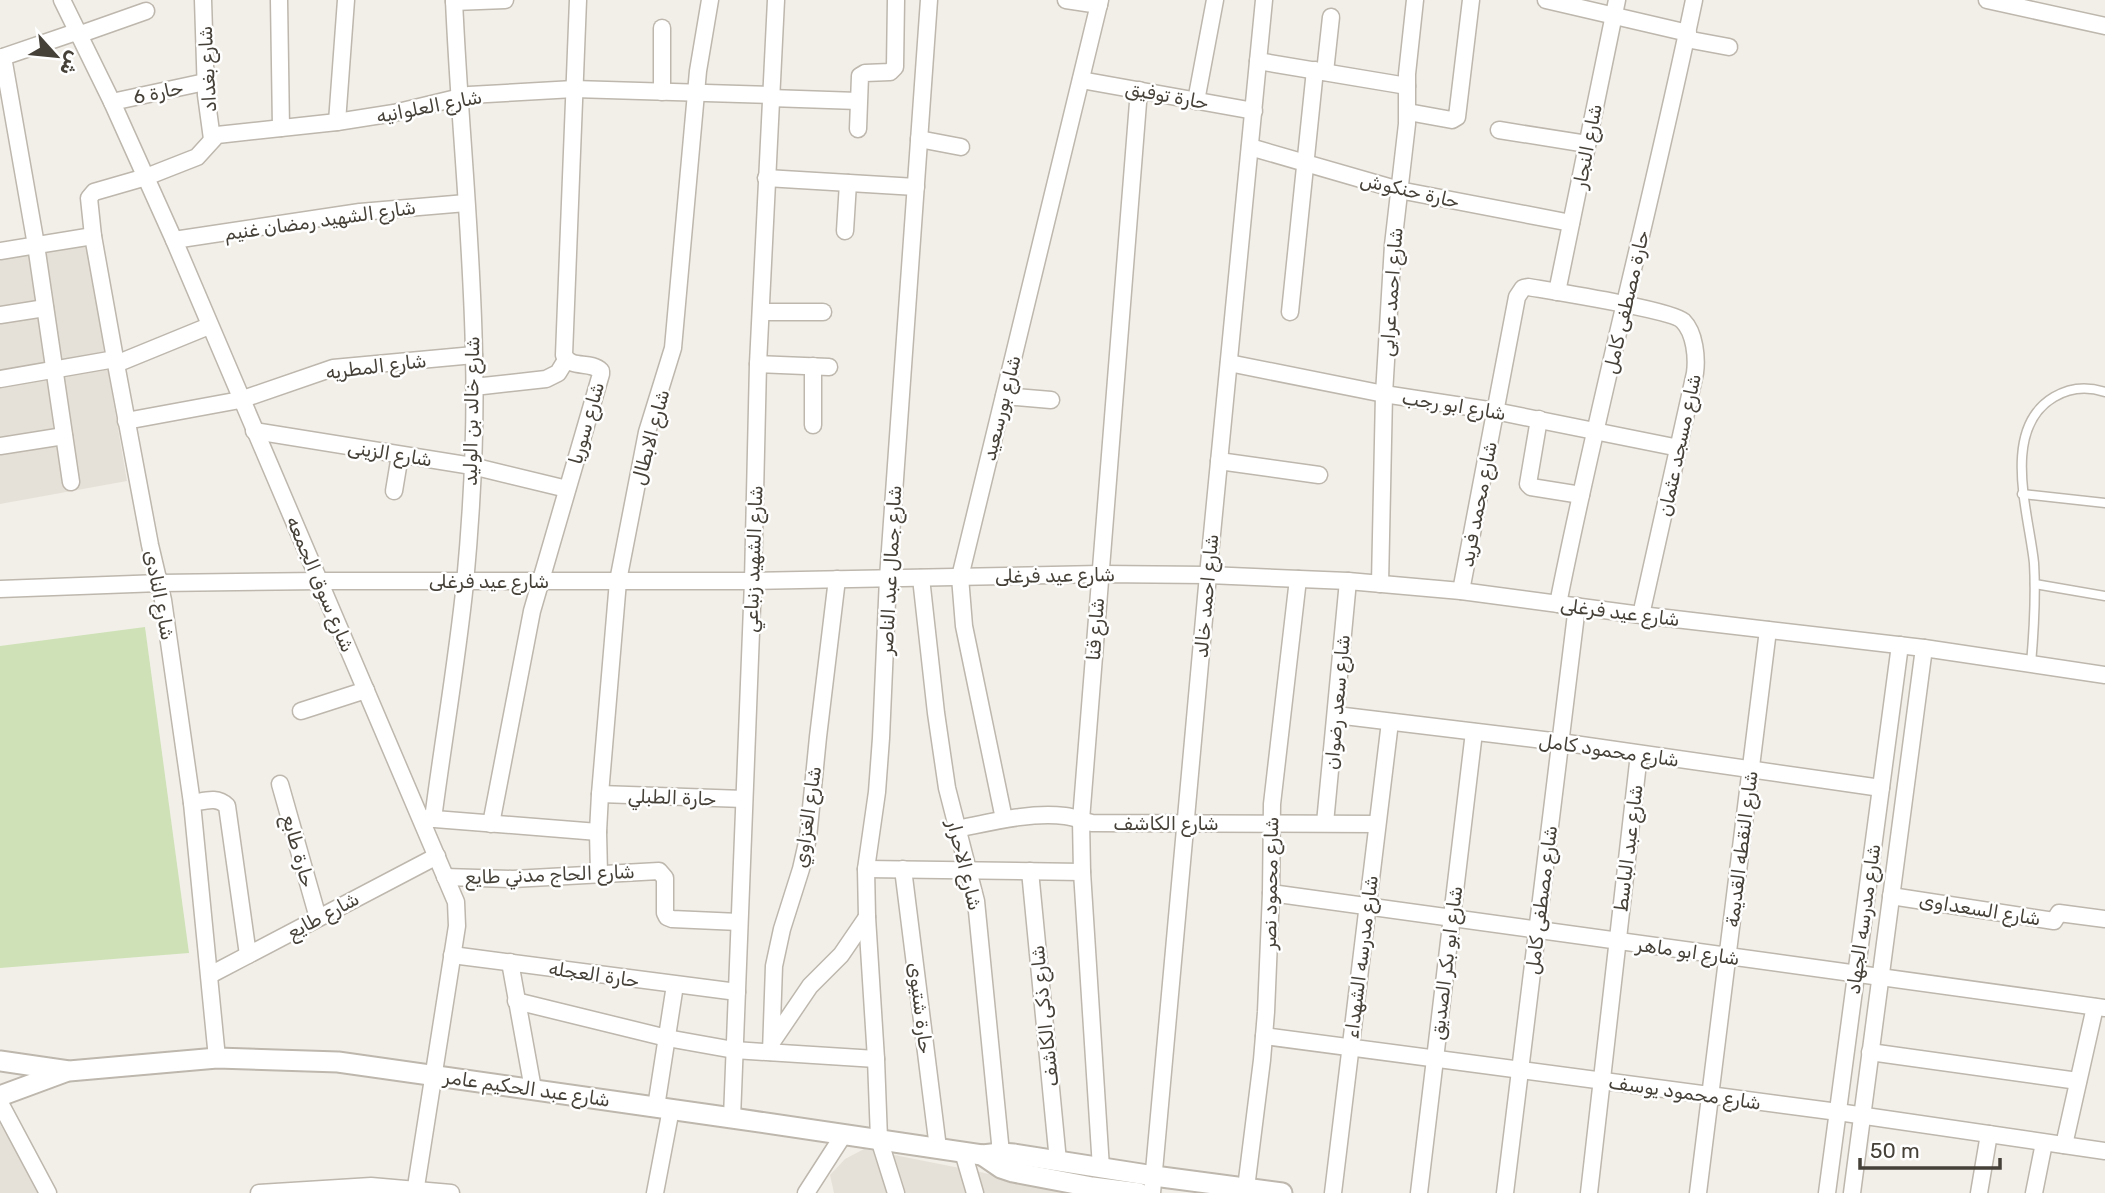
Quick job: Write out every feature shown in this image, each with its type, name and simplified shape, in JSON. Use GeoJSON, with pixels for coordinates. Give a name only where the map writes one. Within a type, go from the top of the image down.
{"type":"FeatureCollection","features":[{"type":"Feature","properties":{"kind":"street","name":"شارع سوق الجمعه"},"geometry":{"type":"LineString","coordinates":[[62,0],[146,177],[366,690],[427,819],[436,856],[457,910],[453,955],[416,1191]]}},
{"type":"Feature","properties":{"kind":"street","name":"شارع بغداد"},"geometry":{"type":"LineString","coordinates":[[203,0],[205,82],[212,139]]}},
{"type":"Feature","properties":{"kind":"street"},"geometry":{"type":"LineString","coordinates":[[279,0],[281,128]]}},
{"type":"Feature","properties":{"kind":"street"},"geometry":{"type":"LineString","coordinates":[[337,122],[346,0]]}},
{"type":"Feature","properties":{"kind":"street"},"geometry":{"type":"LineString","coordinates":[[454,1],[505,0]]}},
{"type":"Feature","properties":{"kind":"street","name":"شارع سوريا"},"geometry":{"type":"LineString","coordinates":[[491,824],[532,611],[601,371],[596,366],[570,363],[564,355],[578,0]]}},
{"type":"Feature","properties":{"kind":"street","name":"شارع الابطال"},"geometry":{"type":"LineString","coordinates":[[599,874],[600,794],[618,582],[647,432],[673,348],[695,94],[710,0]]}},
{"type":"Feature","properties":{"kind":"street","name":"شارع الشهيد زنباعي"},"geometry":{"type":"LineString","coordinates":[[732,1118],[753,581],[758,364],[776,0]]}},
{"type":"Feature","properties":{"kind":"street"},"geometry":{"type":"LineString","coordinates":[[858,129],[861,74],[890,72],[895,67],[896,0]]}},
{"type":"Feature","properties":{"kind":"street","name":"شارع جمال عبد الناصر"},"geometry":{"type":"LineString","coordinates":[[896,1193],[879,1139],[866,869],[877,792],[881,738],[888,578],[929,0]]}},
{"type":"Feature","properties":{"kind":"street"},"geometry":{"type":"LineString","coordinates":[[1066,0],[1100,3]]}},
{"type":"Feature","properties":{"kind":"street"},"geometry":{"type":"LineString","coordinates":[[1196,101],[1215,0]]}},
{"type":"Feature","properties":{"kind":"street","name":"شارع احمد خالد"},"geometry":{"type":"LineString","coordinates":[[1153,1184],[1264,0]]}},
{"type":"Feature","properties":{"kind":"street","name":"شارع احمد عرابى"},"geometry":{"type":"LineString","coordinates":[[1380,584],[1384,394],[1393,245],[1408,112],[1407,86],[1415,0]]}},
{"type":"Feature","properties":{"kind":"street"},"geometry":{"type":"LineString","coordinates":[[1408,112],[1452,120],[1457,117],[1471,0]]}},
{"type":"Feature","properties":{"kind":"street"},"geometry":{"type":"LineString","coordinates":[[1546,0],[1615,8],[1687,36],[1729,47]]}},
{"type":"Feature","properties":{"kind":"street","name":"حارة مصطفى كامل"},"geometry":{"type":"LineString","coordinates":[[1558,604],[1694,0]]}},
{"type":"Feature","properties":{"kind":"street"},"geometry":{"type":"LineString","coordinates":[[1987,0],[2105,26]]}},
{"type":"Feature","properties":{"kind":"street","name":"شارع خالد بن الوليد"},"geometry":{"type":"LineString","coordinates":[[427,819],[465,581],[472,466],[474,355],[454,1]]}},
{"type":"Feature","properties":{"kind":"street","name":"شارع بورسعيد"},"geometry":{"type":"LineString","coordinates":[[1004,819],[964,626],[960,577],[1100,3]]}},
{"type":"Feature","properties":{"kind":"street","name":"شارع النجار"},"geometry":{"type":"LineString","coordinates":[[1557,292],[1615,8]]}},
{"type":"Feature","properties":{"kind":"street"},"geometry":{"type":"LineString","coordinates":[[71,482],[36,245],[1,58],[146,11]]}},
{"type":"Feature","properties":{"kind":"street"},"geometry":{"type":"LineString","coordinates":[[1290,312],[1306,163],[1331,17]]}},
{"type":"Feature","properties":{"kind":"street"},"geometry":{"type":"LineString","coordinates":[[662,28],[662,92]]}},
{"type":"Feature","properties":{"kind":"street"},"geometry":{"type":"LineString","coordinates":[[1258,61],[1407,86]]}},
{"type":"Feature","properties":{"kind":"street","name":"حارة توفيق"},"geometry":{"type":"LineString","coordinates":[[1081,80],[1254,111]]}},
{"type":"Feature","properties":{"kind":"street","name":"حارة 6"},"geometry":{"type":"LineString","coordinates":[[112,102],[205,82]]}},
{"type":"Feature","properties":{"kind":"street","name":"شارع العلوانيه"},"geometry":{"type":"LineString","coordinates":[[212,139],[223,134],[394,113],[458,97],[574,89],[858,101]]}},
{"type":"Feature","properties":{"kind":"street","name":"شارع قنا"},"geometry":{"type":"LineString","coordinates":[[1101,1168],[1081,820],[1139,90]]}},
{"type":"Feature","properties":{"kind":"street"},"geometry":{"type":"LineString","coordinates":[[1499,130],[1587,144]]}},
{"type":"Feature","properties":{"kind":"street"},"geometry":{"type":"LineString","coordinates":[[146,177],[197,158],[212,139]]}},
{"type":"Feature","properties":{"kind":"street"},"geometry":{"type":"LineString","coordinates":[[919,139],[961,147]]}},
{"type":"Feature","properties":{"kind":"street","name":"حارة حنكوش"},"geometry":{"type":"LineString","coordinates":[[1250,147],[1399,190],[1572,223]]}},
{"type":"Feature","properties":{"kind":"street","name":"شارع النادى"},"geometry":{"type":"LineString","coordinates":[[146,177],[91,194],[88,201],[126,421],[160,583],[192,803],[217,1058]]}},
{"type":"Feature","properties":{"kind":"street"},"geometry":{"type":"LineString","coordinates":[[766,178],[916,187]]}},
{"type":"Feature","properties":{"kind":"street"},"geometry":{"type":"LineString","coordinates":[[845,231],[848,183]]}},
{"type":"Feature","properties":{"kind":"street","name":"شارع الشهيد رمضان غنيم"},"geometry":{"type":"LineString","coordinates":[[174,240],[360,212],[466,203]]}},
{"type":"Feature","properties":{"kind":"street"},"geometry":{"type":"LineString","coordinates":[[0,251],[93,236]]}},
{"type":"Feature","properties":{"kind":"street","name":"شارع محمد فريد"},"geometry":{"type":"LineString","coordinates":[[1461,591],[1519,292],[1528,287],[1557,292]]}},
{"type":"Feature","properties":{"kind":"street","name":"شارع مسجد عثمان"},"geometry":{"type":"LineString","coordinates":[[1557,292],[1678,317],[1690,335],[1695,353],[1695,373],[1641,615]]}},
{"type":"Feature","properties":{"kind":"street"},"geometry":{"type":"LineString","coordinates":[[0,314],[45,308]]}},
{"type":"Feature","properties":{"kind":"street"},"geometry":{"type":"LineString","coordinates":[[761,312],[823,312]]}},
{"type":"Feature","properties":{"kind":"street"},"geometry":{"type":"LineString","coordinates":[[0,379],[115,362],[209,326]]}},
{"type":"Feature","properties":{"kind":"street","name":"شارع المطريه"},"geometry":{"type":"LineString","coordinates":[[126,421],[240,400],[333,368],[474,355]]}},
{"type":"Feature","properties":{"kind":"street"},"geometry":{"type":"LineString","coordinates":[[474,387],[546,379],[558,373],[566,360]]}},
{"type":"Feature","properties":{"kind":"street","name":"شارع ابو رجب"},"geometry":{"type":"LineString","coordinates":[[1229,363],[1384,394],[1539,419],[1679,448]]}},
{"type":"Feature","properties":{"kind":"street"},"geometry":{"type":"LineString","coordinates":[[758,364],[821,366],[813,425]]}},
{"type":"Feature","properties":{"kind":"street"},"geometry":{"type":"LineString","coordinates":[[1004,396],[1051,400]]}},
{"type":"Feature","properties":{"kind":"street"},"geometry":{"type":"LineString","coordinates":[[1539,419],[1528,484],[1531,487],[1581,495]]}},
{"type":"Feature","properties":{"kind":"street","name":"شارع الزينى"},"geometry":{"type":"LineString","coordinates":[[254,431],[472,466],[567,489]]}},
{"type":"Feature","properties":{"kind":"street"},"geometry":{"type":"LineString","coordinates":[[0,446],[64,436]]}},
{"type":"Feature","properties":{"kind":"street"},"geometry":{"type":"LineString","coordinates":[[394,491],[400,455]]}},
{"type":"Feature","properties":{"kind":"street"},"geometry":{"type":"LineString","coordinates":[[1219,461],[1319,475]]}},
{"type":"Feature","properties":{"kind":"street","name":"شارع عيد فرغلى"},"geometry":{"type":"LineString","coordinates":[[0,587],[320,581],[618,582],[1100,574],[1208,575],[1348,581],[1461,591],[1900,645],[2105,675]]}},
{"type":"Feature","properties":{"kind":"street","name":"شارع الاحرار"},"geometry":{"type":"LineString","coordinates":[[921,578],[947,788],[977,911],[982,1153],[975,1193]]}},
{"type":"Feature","properties":{"kind":"street","name":"شارع الغزاوي"},"geometry":{"type":"LineString","coordinates":[[771,1047],[774,966],[808,838],[837,579]]}},
{"type":"Feature","properties":{"kind":"street","name":"شارع محمود نصر"},"geometry":{"type":"LineString","coordinates":[[1246,1188],[1264,1036],[1271,893],[1271,824],[1298,579]]}},
{"type":"Feature","properties":{"kind":"street","name":"شارع سعد رضوان"},"geometry":{"type":"LineString","coordinates":[[1325,824],[1348,581]]}},
{"type":"Feature","properties":{"kind":"street","name":"شارع مصطفى كامل"},"geometry":{"type":"LineString","coordinates":[[1505,1193],[1577,606]]}},
{"type":"Feature","properties":{"kind":"street","name":"شارع النقطه القديمة"},"geometry":{"type":"LineString","coordinates":[[1698,1193],[1768,629]]}},
{"type":"Feature","properties":{"kind":"street","name":"شارع مدرسه الجهاد"},"geometry":{"type":"LineString","coordinates":[[1827,1193],[1900,645]]}},
{"type":"Feature","properties":{"kind":"street","name":"شارع مدرسه الجهاد"},"geometry":{"type":"LineString","coordinates":[[1852,1193],[1924,649]]}},
{"type":"Feature","properties":{"kind":"street"},"geometry":{"type":"LineString","coordinates":[[301,711],[366,690]]}},
{"type":"Feature","properties":{"kind":"street","name":"شارع محمود كامل"},"geometry":{"type":"LineString","coordinates":[[1336,715],[1560,742],[1881,788]]}},
{"type":"Feature","properties":{"kind":"street","name":"شارع مدرسه الشهداء"},"geometry":{"type":"LineString","coordinates":[[1333,1193],[1390,722]]}},
{"type":"Feature","properties":{"kind":"street","name":"شارع ابو بكر الصديق"},"geometry":{"type":"LineString","coordinates":[[1419,1193],[1474,732]]}},
{"type":"Feature","properties":{"kind":"street","name":"شارع عبد الباسط"},"geometry":{"type":"LineString","coordinates":[[1589,1193],[1639,754]]}},
{"type":"Feature","properties":{"kind":"street","name":"حارة طابع"},"geometry":{"type":"LineString","coordinates":[[280,784],[318,918]]}},
{"type":"Feature","properties":{"kind":"street","name":"حارة الطبلي"},"geometry":{"type":"LineString","coordinates":[[600,794],[744,799]]}},
{"type":"Feature","properties":{"kind":"street"},"geometry":{"type":"LineString","coordinates":[[192,803],[219,800],[227,806],[248,955]]}},
{"type":"Feature","properties":{"kind":"street","name":"شارع الكاشف"},"geometry":{"type":"LineString","coordinates":[[957,829],[1004,819],[1063,816],[1092,822],[1377,824]]}},
{"type":"Feature","properties":{"kind":"street"},"geometry":{"type":"LineString","coordinates":[[427,819],[598,832]]}},
{"type":"Feature","properties":{"kind":"street","name":"شارع طايع"},"geometry":{"type":"LineString","coordinates":[[210,975],[436,856]]}},
{"type":"Feature","properties":{"kind":"street"},"geometry":{"type":"LineString","coordinates":[[866,869],[1082,872]]}},
{"type":"Feature","properties":{"kind":"street","name":"حارة شتيوى"},"geometry":{"type":"LineString","coordinates":[[904,869],[938,1148]]}},
{"type":"Feature","properties":{"kind":"street","name":"شارع ذكى الكاشف"},"geometry":{"type":"LineString","coordinates":[[1030,871],[1058,1161]]}},
{"type":"Feature","properties":{"kind":"street","name":"شارع الحاج مدني طايع"},"geometry":{"type":"LineString","coordinates":[[445,877],[526,878],[659,872],[665,878],[667,916],[672,919],[739,922]]}},
{"type":"Feature","properties":{"kind":"street","name":"شارع ابو ماهر"},"geometry":{"type":"LineString","coordinates":[[1271,893],[2100,1007]]}},
{"type":"Feature","properties":{"kind":"street","name":"شارع السعداوى"},"geometry":{"type":"LineString","coordinates":[[1891,896],[2054,921],[2058,913],[2105,919]]}},
{"type":"Feature","properties":{"kind":"street"},"geometry":{"type":"LineString","coordinates":[[771,1047],[810,986],[841,955],[867,917]]}},
{"type":"Feature","properties":{"kind":"street","name":"حارة العجله"},"geometry":{"type":"LineString","coordinates":[[453,955],[737,992]]}},
{"type":"Feature","properties":{"kind":"street"},"geometry":{"type":"LineString","coordinates":[[510,962],[533,1089]]}},
{"type":"Feature","properties":{"kind":"street"},"geometry":{"type":"LineString","coordinates":[[655,1193],[664,1108],[667,1038],[675,985]]}},
{"type":"Feature","properties":{"kind":"street"},"geometry":{"type":"LineString","coordinates":[[516,1001],[667,1038],[734,1050],[771,1047],[876,1059]]}},
{"type":"Feature","properties":{"kind":"street"},"geometry":{"type":"LineString","coordinates":[[2064,1145],[2078,1081],[2100,1007]]}},
{"type":"Feature","properties":{"kind":"street","name":"شارع محمود يوسف"},"geometry":{"type":"LineString","coordinates":[[1264,1036],[1838,1112],[2105,1151]]}},
{"type":"Feature","properties":{"kind":"street"},"geometry":{"type":"LineString","coordinates":[[1870,1052],[2078,1081]]}},
{"type":"Feature","properties":{"kind":"street","name":"شارع عبد الحكيم عامر"},"geometry":{"type":"LineString","coordinates":[[0,1061],[69,1071],[217,1058],[338,1062],[938,1148],[1058,1161],[1101,1168],[1153,1184],[1246,1188],[1282,1193]]}},
{"type":"Feature","properties":{"kind":"street","name":"شارع عبد الحكيم عامر"},"geometry":{"type":"LineString","coordinates":[[0,1096],[69,1071]]}},
{"type":"Feature","properties":{"kind":"street"},"geometry":{"type":"LineString","coordinates":[[0,1103],[48,1193]]}},
{"type":"Feature","properties":{"kind":"street"},"geometry":{"type":"LineString","coordinates":[[806,1193],[819,1185],[844,1134]]}},
{"type":"Feature","properties":{"kind":"street"},"geometry":{"type":"LineString","coordinates":[[1979,1193],[1989,1134]]}},
{"type":"Feature","properties":{"kind":"street"},"geometry":{"type":"LineString","coordinates":[[2034,1193],[2044,1143]]}},
{"type":"Feature","properties":{"kind":"street","name":"شارع عبد الحكيم عامر"},"geometry":{"type":"LineString","coordinates":[[982,1153],[1013,1172],[1092,1190],[1139,1193]]}},
{"type":"Feature","properties":{"kind":"street"},"geometry":{"type":"LineString","coordinates":[[259,1193],[351,1186],[451,1193]]}},
{"type":"Feature","properties":{"kind":"lane"},"geometry":{"type":"LineString","coordinates":[[2031,664],[2035,584],[2031,539],[2022,494],[2023,453],[2027,433],[2034,416],[2046,402],[2062,392],[2080,388],[2105,392]]}},
{"type":"Feature","properties":{"kind":"lane"},"geometry":{"type":"LineString","coordinates":[[2022,494],[2105,502]]}},
{"type":"Feature","properties":{"kind":"lane"},"geometry":{"type":"LineString","coordinates":[[2035,584],[2105,596]]}},
{"type":"Feature","properties":{"kind":"shaded area"},"geometry":{"type":"Polygon","coordinates":[[[86,242],[127,481],[0,504],[0,257],[86,242]]]}},
{"type":"Feature","properties":{"kind":"shaded area"},"geometry":{"type":"Polygon","coordinates":[[[0,1124],[42,1193],[0,1193],[0,1124]]]}},
{"type":"Feature","properties":{"kind":"shaded area"},"geometry":{"type":"Polygon","coordinates":[[[864,1149],[1070,1193],[834,1193],[830,1175],[845,1159],[864,1149]]]}},
{"type":"Feature","properties":{"kind":"green space"},"geometry":{"type":"Polygon","coordinates":[[[145,627],[189,953],[0,968],[0,646],[145,627]]]}}]}
